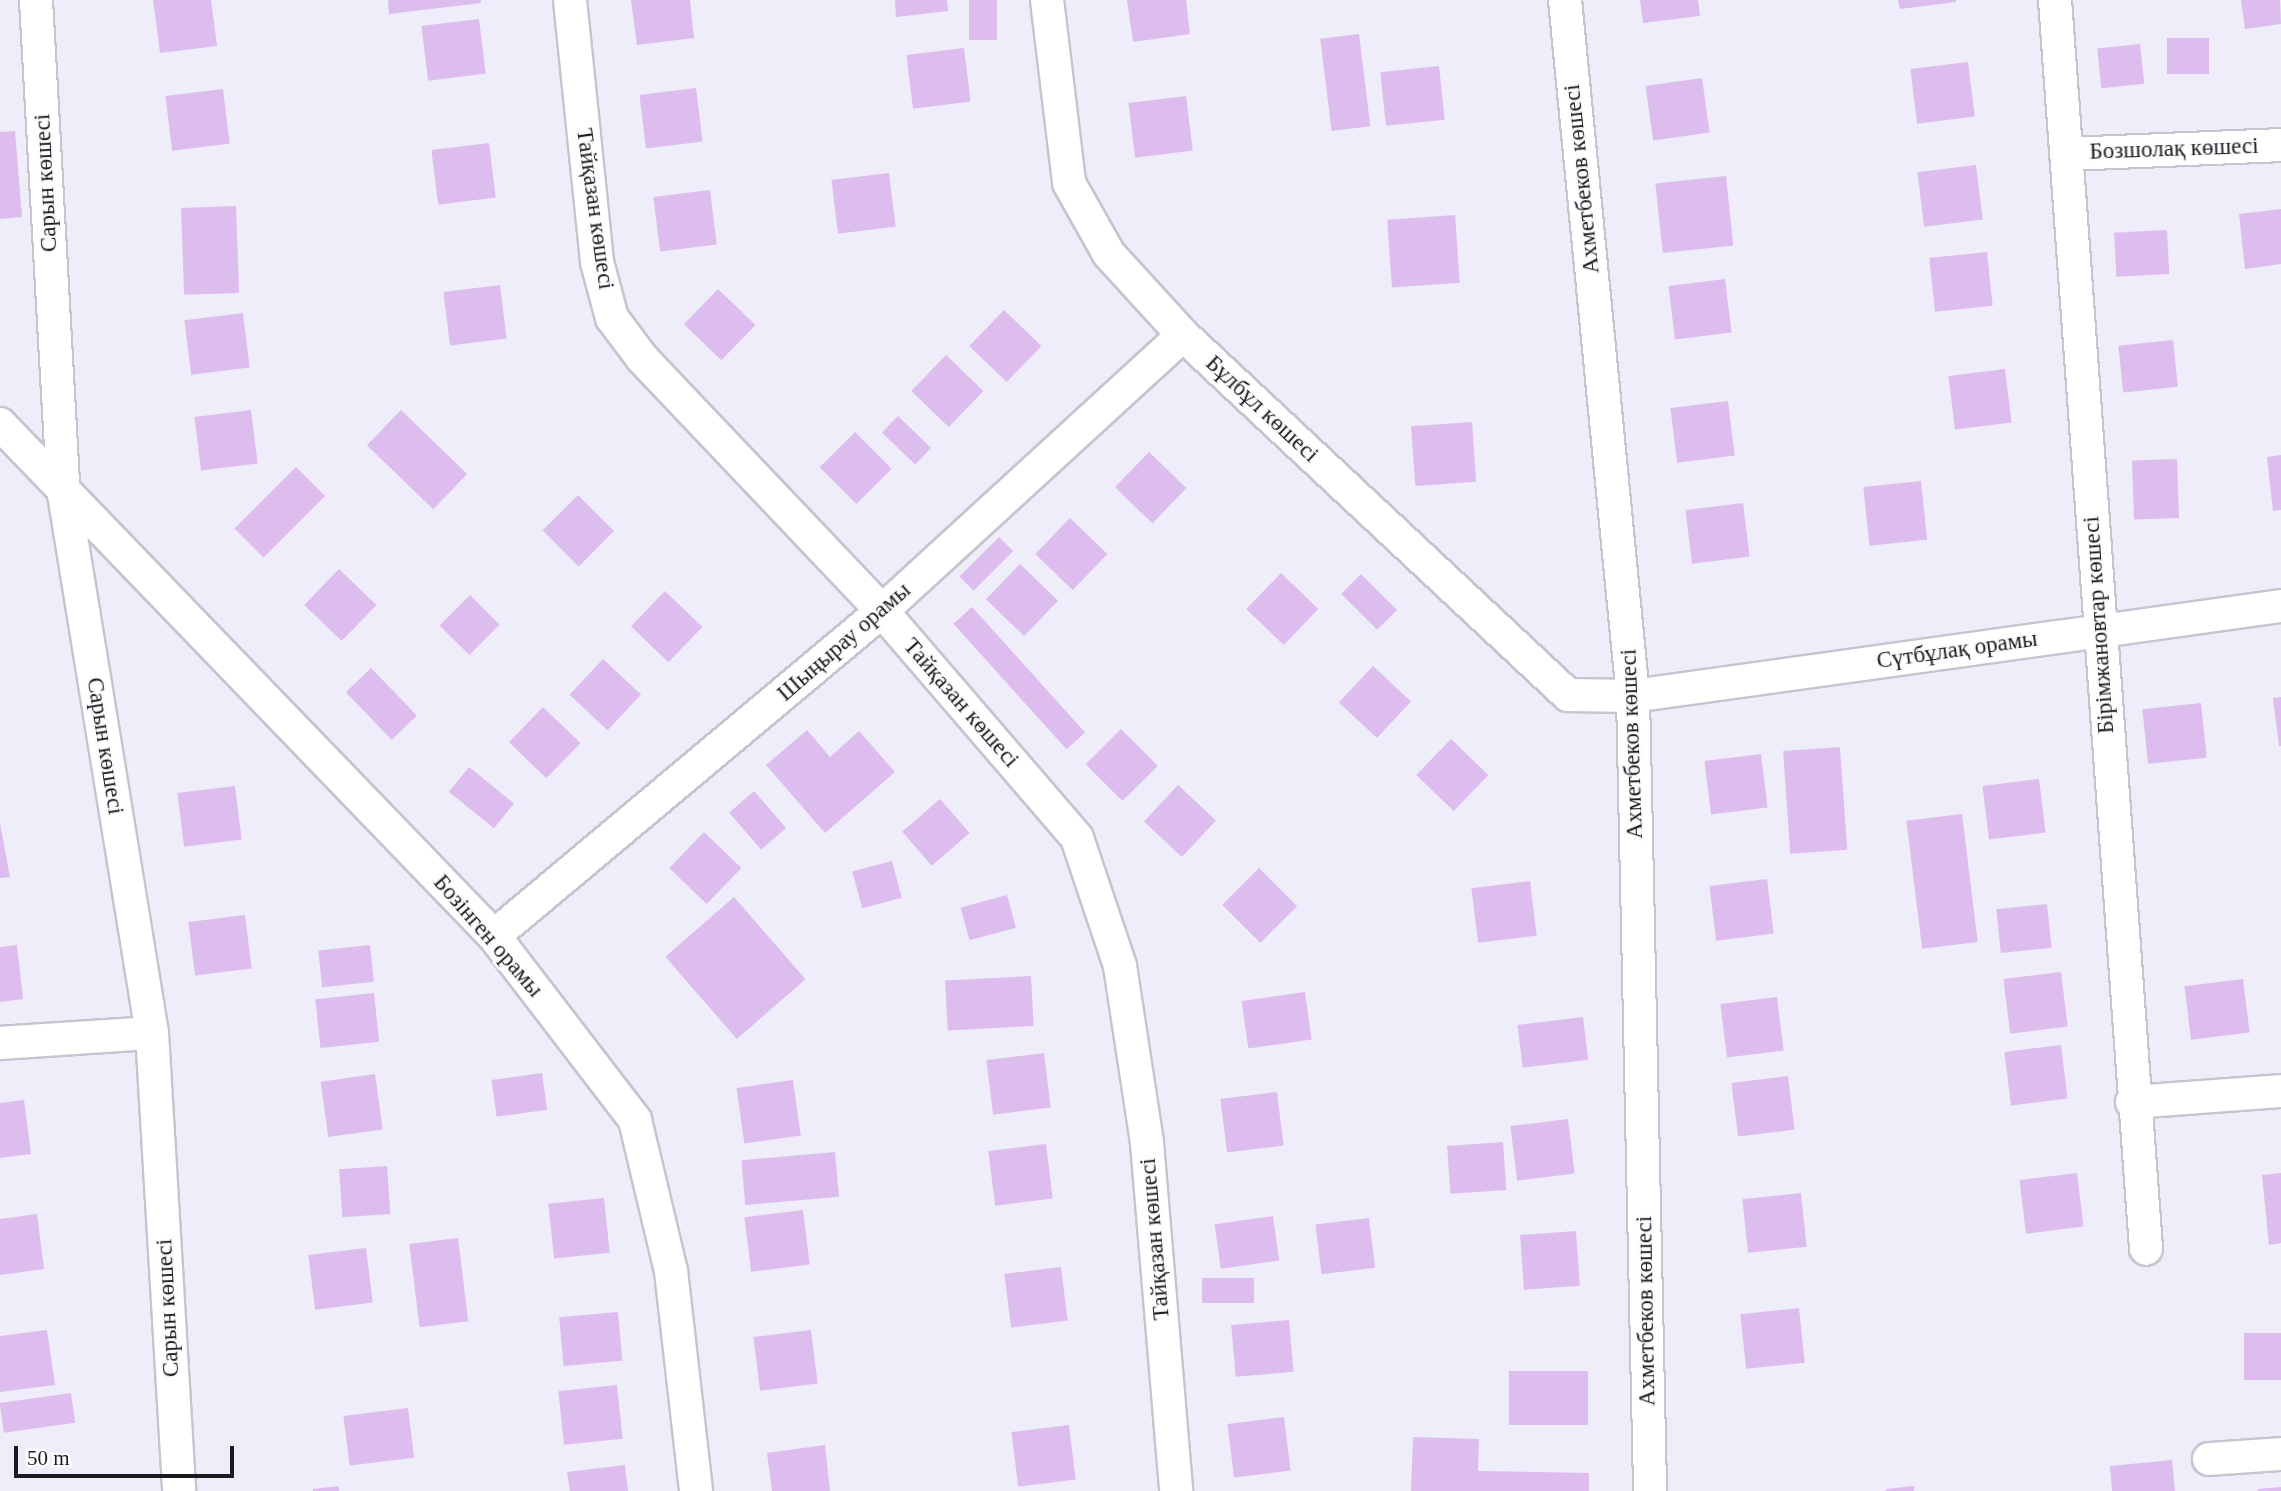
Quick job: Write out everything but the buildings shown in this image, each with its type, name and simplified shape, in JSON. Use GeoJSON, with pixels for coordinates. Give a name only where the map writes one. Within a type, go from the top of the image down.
{"type":"FeatureCollection","features":[{"type":"Feature","properties":{"kind":"street","name":"Сарын көшесі"},"geometry":{"type":"LineString","coordinates":[[36,0],[64,494],[152,1033],[179,1491]]}},
{"type":"Feature","properties":{"kind":"street","name":"Тайқазан көшесі"},"geometry":{"type":"LineString","coordinates":[[570,0],[597,262],[612,318],[642,358],[882,611],[1077,838],[1119,966],[1147,1143],[1176,1491]]}},
{"type":"Feature","properties":{"kind":"street","name":"Бұлбұл көшесі"},"geometry":{"type":"LineString","coordinates":[[1047,0],[1069,183],[1109,254],[1182,335],[1568,695],[1633,696]]}},
{"type":"Feature","properties":{"kind":"street","name":"Ахметбеков көшесі"},"geometry":{"type":"LineString","coordinates":[[1564,0],[1633,696],[1650,1491]]}},
{"type":"Feature","properties":{"kind":"street","name":"Бірімжановтар көшесі"},"geometry":{"type":"LineString","coordinates":[[2055,0],[2068,154],[2132,1102],[2146,1249]]}},
{"type":"Feature","properties":{"kind":"street","name":"Бозшолақ көшесі"},"geometry":{"type":"LineString","coordinates":[[2068,154],[2281,145]]}},
{"type":"Feature","properties":{"kind":"street","name":"Шыңырау орамы"},"geometry":{"type":"LineString","coordinates":[[494,936],[882,611],[1182,335]]}},
{"type":"Feature","properties":{"kind":"street","name":"Бозінген орамы"},"geometry":{"type":"LineString","coordinates":[[0,424],[64,494],[494,936],[635,1119],[671,1271],[696,1491]]}},
{"type":"Feature","properties":{"kind":"street","name":"Cүтбұлақ орамы"},"geometry":{"type":"LineString","coordinates":[[1633,696],[2281,606]]}},
{"type":"Feature","properties":{"kind":"street"},"geometry":{"type":"LineString","coordinates":[[0,1043],[152,1033]]}},
{"type":"Feature","properties":{"kind":"street"},"geometry":{"type":"LineString","coordinates":[[2132,1102],[2281,1091]]}},
{"type":"Feature","properties":{"kind":"street"},"geometry":{"type":"LineString","coordinates":[[2208,1459],[2281,1454]]}}]}
